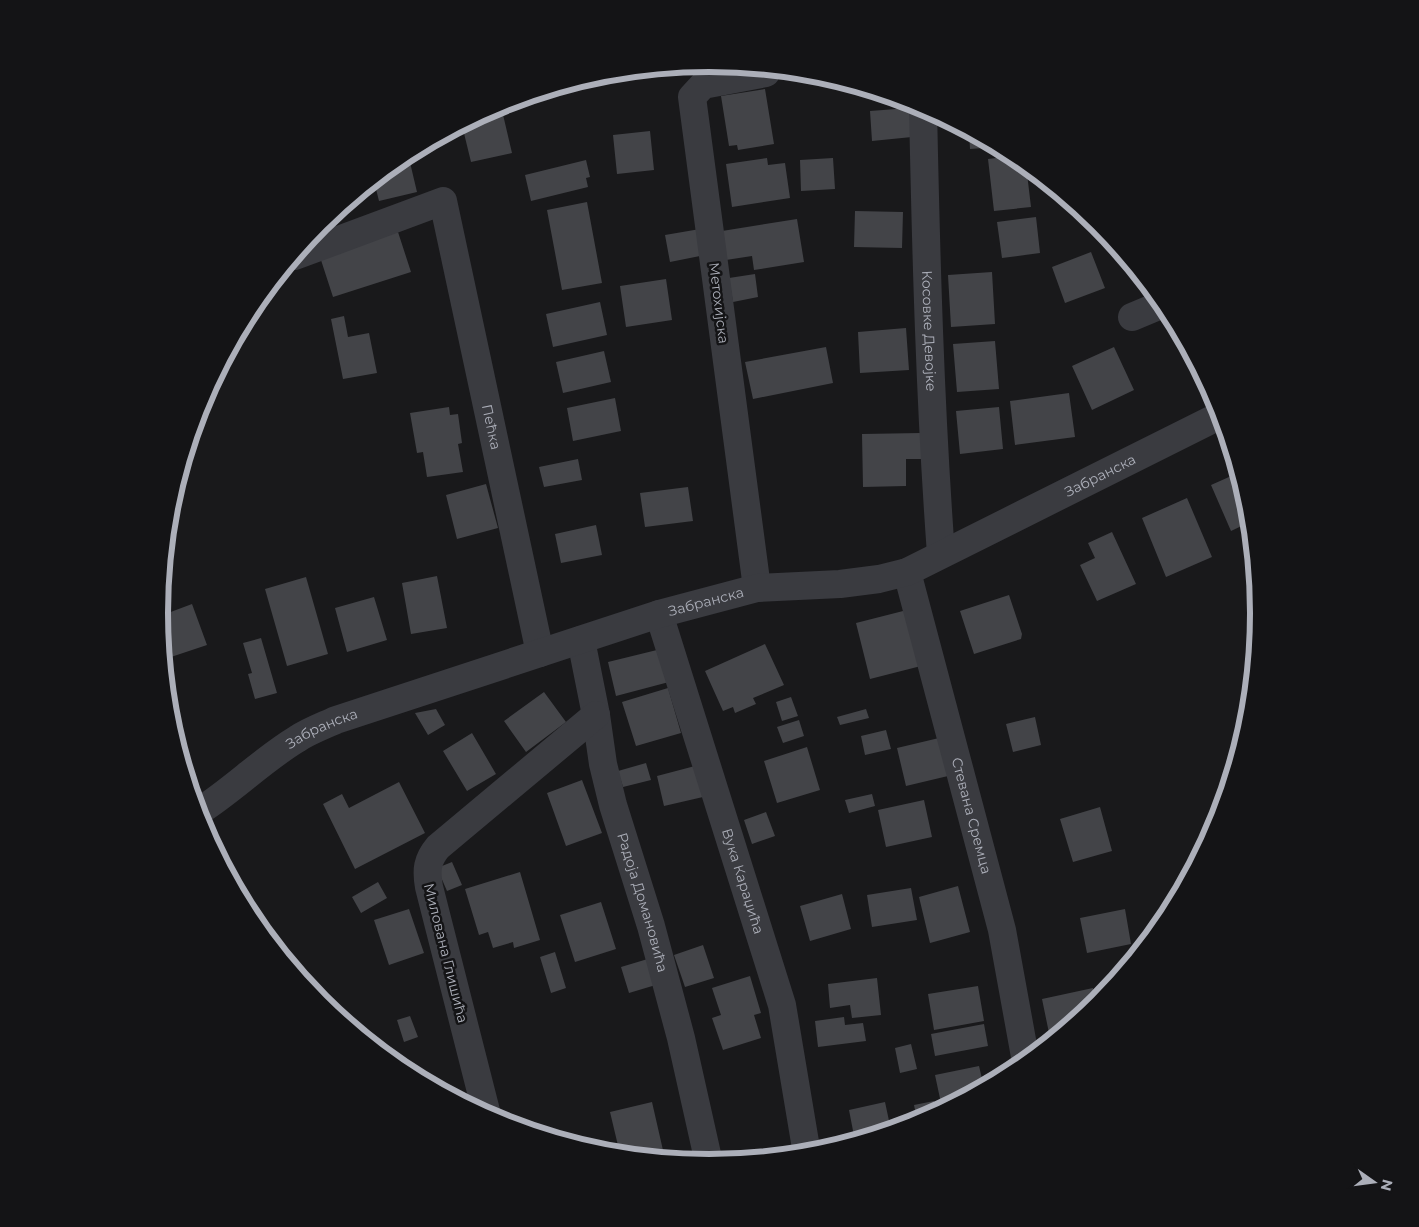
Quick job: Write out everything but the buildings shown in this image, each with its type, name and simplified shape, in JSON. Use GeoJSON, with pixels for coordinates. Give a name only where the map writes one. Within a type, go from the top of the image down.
{"type":"FeatureCollection","features":[{"type":"Feature","properties":{"kind":"street","name":"Метохијска"},"geometry":{"type":"LineString","coordinates":[[756,75],[702,85],[692,96],[756,588]]}},
{"type":"Feature","properties":{"kind":"street","name":"Косовке Девојке"},"geometry":{"type":"LineString","coordinates":[[923,117],[927,291],[941,554]]}},
{"type":"Feature","properties":{"kind":"street","name":"Пећка"},"geometry":{"type":"LineString","coordinates":[[309,251],[443,201],[540,653]]}},
{"type":"Feature","properties":{"kind":"street"},"geometry":{"type":"LineString","coordinates":[[1132,317],[1155,307]]}},
{"type":"Feature","properties":{"kind":"street","name":"Забранска"},"geometry":{"type":"LineString","coordinates":[[205,808],[270,757],[298,738],[336,720],[659,614],[756,588],[840,584],[907,572],[1214,419]]}},
{"type":"Feature","properties":{"kind":"street","name":"Стевана Сремца"},"geometry":{"type":"LineString","coordinates":[[907,572],[1002,930],[1024,1053]]}},
{"type":"Feature","properties":{"kind":"street","name":"Вука Караџића"},"geometry":{"type":"LineString","coordinates":[[659,614],[782,1005],[807,1145]]}},
{"type":"Feature","properties":{"kind":"street","name":"Радоја Домановића"},"geometry":{"type":"LineString","coordinates":[[581,640],[596,715],[603,764],[613,805],[651,926],[681,1038],[707,1154]]}},
{"type":"Feature","properties":{"kind":"street","name":"Милована Глишића"},"geometry":{"type":"LineString","coordinates":[[485,1105],[429,887],[428,864],[438,847],[596,715]]}}]}
